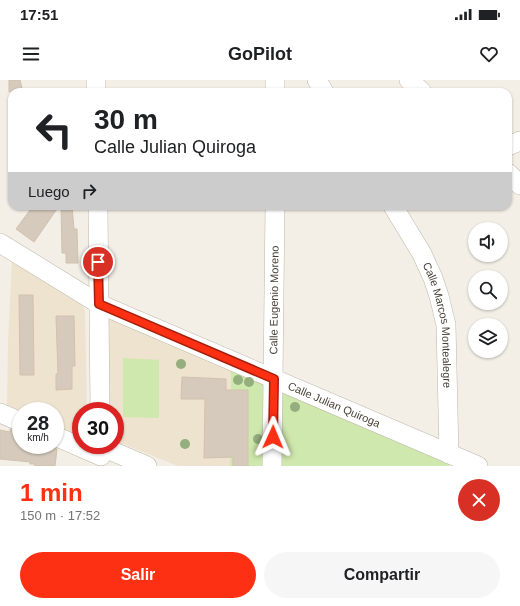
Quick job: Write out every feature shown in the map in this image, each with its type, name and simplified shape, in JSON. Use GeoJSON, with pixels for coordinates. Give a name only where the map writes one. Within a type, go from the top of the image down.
{"type":"FeatureCollection","features":[{"type":"Feature","properties":{"kind":"street"},"geometry":{"type":"LineString","coordinates":[[409,80],[418,88]]}},
{"type":"Feature","properties":{"kind":"street"},"geometry":{"type":"LineString","coordinates":[[512,177],[520,185]]}},
{"type":"Feature","properties":{"kind":"street"},"geometry":{"type":"LineString","coordinates":[[98,210],[100,402]]}},
{"type":"Feature","properties":{"kind":"street","name":"Calle Eugenio Moreno"},"geometry":{"type":"LineString","coordinates":[[272,466],[275,210]]}},
{"type":"Feature","properties":{"kind":"street","name":"Calle Marcos Montealegre"},"geometry":{"type":"LineString","coordinates":[[395,210],[422,254],[433,278],[446,325],[453,458]]}},
{"type":"Feature","properties":{"kind":"street","name":"Calle Julian Quiroga"},"geometry":{"type":"LineString","coordinates":[[0,243],[99,304],[453,458],[478,466]]}},
{"type":"Feature","properties":{"kind":"street"},"geometry":{"type":"LineString","coordinates":[[0,413],[12,418]]}},
{"type":"Feature","properties":{"kind":"street"},"geometry":{"type":"LineString","coordinates":[[104,454],[147,466]]}},
{"type":"Feature","properties":{"kind":"shaded area"},"geometry":{"type":"Polygon","coordinates":[[[12,261],[80,303],[85,310],[87,402],[72,402],[72,434],[64,432],[64,402],[12,402],[12,411],[7,409],[8,341],[12,261]]]}},
{"type":"Feature","properties":{"kind":"shaded area"},"geometry":{"type":"Polygon","coordinates":[[[111,318],[231,369],[230,466],[178,466],[124,445],[124,402],[109,402],[108,320],[111,318]]]}},
{"type":"Feature","properties":{"kind":"green space"},"geometry":{"type":"Polygon","coordinates":[[[123,358],[159,360],[159,418],[124,417],[123,358]]]}},
{"type":"Feature","properties":{"kind":"green space"},"geometry":{"type":"Polygon","coordinates":[[[231,369],[267,385],[265,466],[230,466],[231,369]]]}},
{"type":"Feature","properties":{"kind":"green space"},"geometry":{"type":"Polygon","coordinates":[[[284,392],[449,463],[449,466],[278,466],[282,397],[284,392]]]}},
{"type":"Feature","properties":{"kind":"building"},"geometry":{"type":"Polygon","coordinates":[[[9,80],[20,80],[22,88],[9,88],[9,80]]]}},
{"type":"Feature","properties":{"kind":"building"},"geometry":{"type":"Polygon","coordinates":[[[30,210],[56,210],[34,242],[16,229],[30,210]]]}},
{"type":"Feature","properties":{"kind":"building"},"geometry":{"type":"Polygon","coordinates":[[[61,210],[72,210],[74,229],[77,229],[78,263],[66,263],[66,253],[62,253],[61,210]]]}},
{"type":"Feature","properties":{"kind":"building"},"geometry":{"type":"Polygon","coordinates":[[[19,295],[33,295],[34,375],[20,375],[19,295]]]}},
{"type":"Feature","properties":{"kind":"building"},"geometry":{"type":"Polygon","coordinates":[[[56,316],[74,316],[75,366],[72,366],[72,389],[56,390],[56,374],[58,374],[56,316]]]}},
{"type":"Feature","properties":{"kind":"building"},"geometry":{"type":"Polygon","coordinates":[[[182,377],[226,379],[226,390],[248,390],[248,466],[233,466],[233,457],[204,458],[205,399],[181,399],[182,377]]]}},
{"type":"Feature","properties":{"kind":"building"},"geometry":{"type":"Polygon","coordinates":[[[10,429],[12,430],[12,454],[56,454],[55,466],[34,466],[35,464],[30,464],[30,462],[0,459],[0,430],[10,432],[10,429]]]}},
{"type":"Feature","properties":{"kind":"route"},"geometry":{"type":"LineString","coordinates":[[98,262],[99,304],[274,379],[273,437]]}}]}
